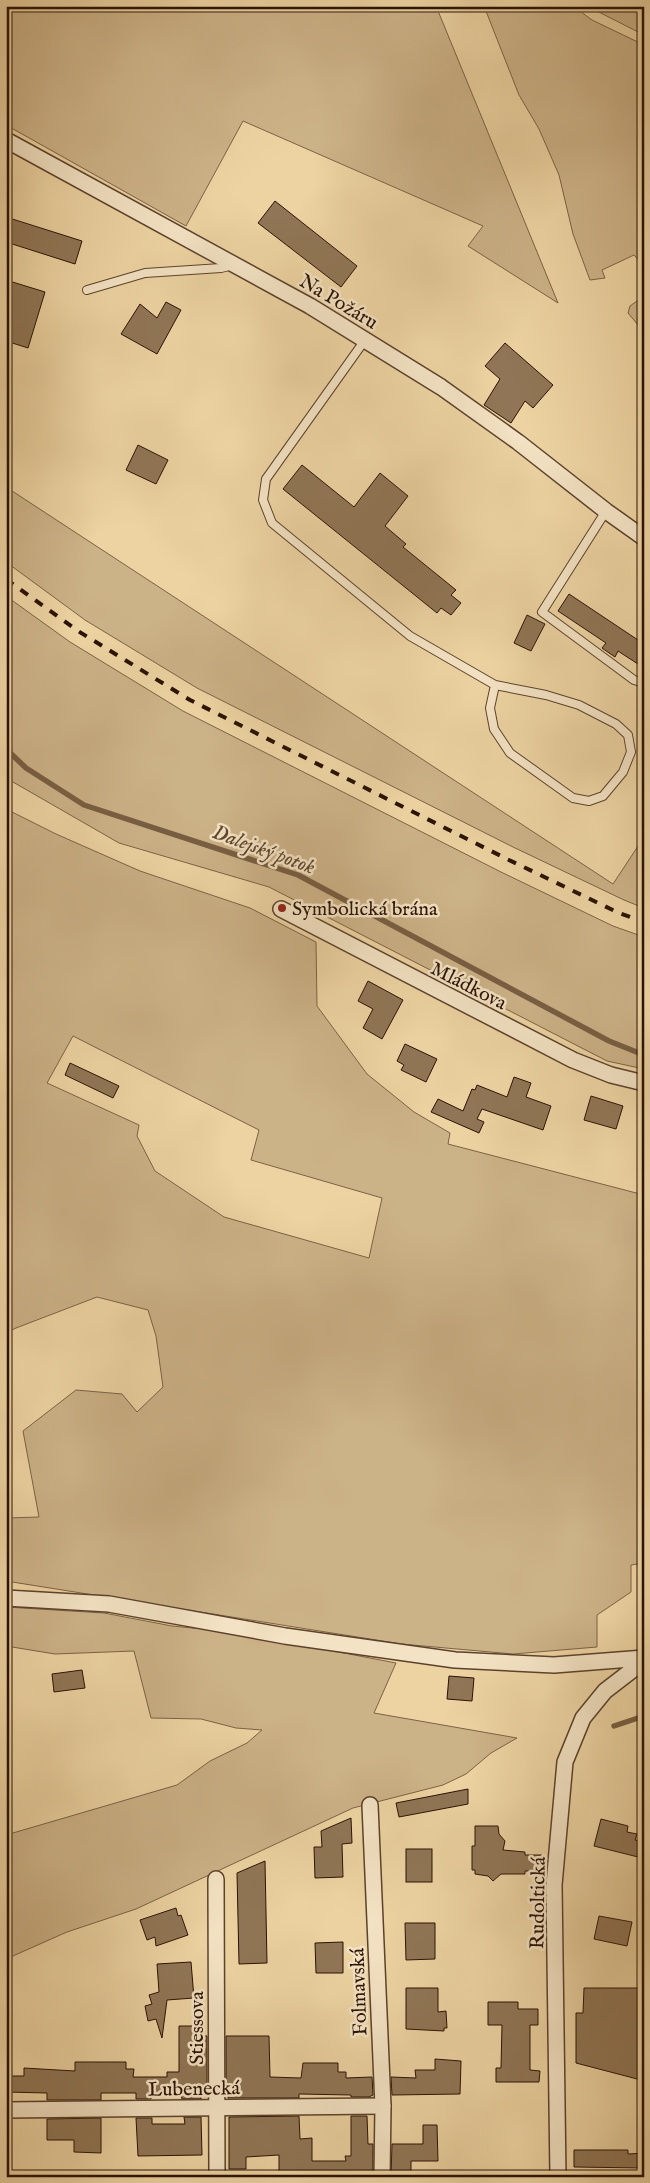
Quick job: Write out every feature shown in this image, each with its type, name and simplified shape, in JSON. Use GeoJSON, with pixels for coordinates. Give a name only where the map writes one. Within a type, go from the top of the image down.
{"type":"FeatureCollection","features":[{"type":"Feature","properties":{"kind":"street","name":"Na Požáru"},"geometry":{"type":"LineString","coordinates":[[6,140],[310,306],[441,387],[518,442],[606,512],[644,538]]}},
{"type":"Feature","properties":{"kind":"street","name":"Mládkova"},"geometry":{"type":"LineString","coordinates":[[281,909],[573,1060],[611,1075],[644,1083]]}},
{"type":"Feature","properties":{"kind":"street"},"geometry":{"type":"LineString","coordinates":[[6,1598],[110,1604],[285,1636],[455,1660],[554,1664],[644,1659]]}},
{"type":"Feature","properties":{"kind":"street","name":"Rudoltická"},"geometry":{"type":"LineString","coordinates":[[558,2177],[554,1885],[566,1762],[583,1718],[605,1691],[644,1659]]}},
{"type":"Feature","properties":{"kind":"street","name":"Folmavská"},"geometry":{"type":"LineString","coordinates":[[370,1805],[383,2106],[382,2177]]}},
{"type":"Feature","properties":{"kind":"street","name":"Stiessova"},"geometry":{"type":"LineString","coordinates":[[216,1879],[217,2177]]}},
{"type":"Feature","properties":{"kind":"street","name":"Lubenecká"},"geometry":{"type":"LineString","coordinates":[[6,2110],[383,2106]]}},
{"type":"Feature","properties":{"kind":"lane"},"geometry":{"type":"LineString","coordinates":[[87,290],[145,273],[221,268],[233,265]]}},
{"type":"Feature","properties":{"kind":"lane"},"geometry":{"type":"LineString","coordinates":[[365,340],[266,478],[263,500],[272,524],[410,636],[494,685],[546,695],[579,705],[616,724],[628,735],[631,752],[623,772],[602,796],[589,801],[573,798],[510,752],[494,729],[490,708],[494,685]]}},
{"type":"Feature","properties":{"kind":"lane"},"geometry":{"type":"LineString","coordinates":[[606,512],[542,612],[634,680],[644,683]]}},
{"type":"Feature","properties":{"kind":"shaded area"},"geometry":{"type":"Polygon","coordinates":[[[6,6],[436,6],[558,303],[468,246],[483,226],[243,121],[186,226],[6,125],[6,6]]]}},
{"type":"Feature","properties":{"kind":"shaded area"},"geometry":{"type":"Polygon","coordinates":[[[484,6],[573,6],[592,20],[644,45],[644,266],[634,255],[602,270],[605,278],[590,280],[573,234],[559,175],[539,129],[519,95],[484,6]]]}},
{"type":"Feature","properties":{"kind":"shaded area"},"geometry":{"type":"Polygon","coordinates":[[[587,6],[644,6],[644,35],[587,6]]]}},
{"type":"Feature","properties":{"kind":"shaded area"},"geometry":{"type":"Polygon","coordinates":[[[644,296],[644,332],[628,313],[630,306],[644,296]]]}},
{"type":"Feature","properties":{"kind":"shaded area"},"geometry":{"type":"Polygon","coordinates":[[[6,487],[613,884],[644,837],[644,908],[513,847],[197,688],[85,620],[6,562],[6,487]]]}},
{"type":"Feature","properties":{"kind":"shaded area"},"geometry":{"type":"Polygon","coordinates":[[[6,596],[70,642],[183,711],[501,872],[613,926],[644,937],[644,1069],[607,1061],[269,887],[119,843],[6,778],[6,596]]]}},
{"type":"Feature","properties":{"kind":"shaded area"},"geometry":{"type":"Polygon","coordinates":[[[6,809],[56,834],[140,871],[250,908],[316,942],[317,1006],[367,1074],[414,1112],[450,1133],[448,1144],[644,1195],[644,1563],[631,1565],[631,1592],[597,1615],[597,1647],[513,1654],[401,1644],[6,1581],[6,1518],[39,1517],[23,1431],[76,1390],[122,1394],[137,1412],[163,1387],[156,1336],[148,1310],[97,1297],[6,1333],[6,809]],[[73,1036],[47,1083],[139,1125],[137,1136],[155,1171],[224,1217],[369,1258],[382,1198],[251,1160],[259,1130],[73,1036]]]}},
{"type":"Feature","properties":{"kind":"shaded area"},"geometry":{"type":"Polygon","coordinates":[[[6,1607],[104,1613],[172,1626],[234,1632],[396,1663],[374,1713],[517,1738],[491,1753],[466,1774],[443,1785],[353,1808],[136,1909],[67,1932],[6,1959],[6,1835],[177,1785],[210,1761],[247,1743],[262,1730],[236,1728],[201,1719],[151,1718],[134,1651],[55,1654],[6,1646],[6,1607]]]}},
{"type":"Feature","properties":{"kind":"building"},"geometry":{"type":"Polygon","coordinates":[[[275,201],[357,266],[341,287],[258,223],[275,201]]]}},
{"type":"Feature","properties":{"kind":"building"},"geometry":{"type":"Polygon","coordinates":[[[6,217],[82,241],[75,264],[6,242],[6,217]]]}},
{"type":"Feature","properties":{"kind":"building"},"geometry":{"type":"Polygon","coordinates":[[[6,280],[45,292],[28,348],[6,341],[6,280]]]}},
{"type":"Feature","properties":{"kind":"building"},"geometry":{"type":"Polygon","coordinates":[[[166,302],[181,310],[157,354],[121,334],[140,304],[157,318],[166,302]]]}},
{"type":"Feature","properties":{"kind":"building"},"geometry":{"type":"Polygon","coordinates":[[[505,343],[553,385],[533,408],[525,401],[511,423],[484,405],[500,379],[485,366],[505,343]]]}},
{"type":"Feature","properties":{"kind":"building"},"geometry":{"type":"Polygon","coordinates":[[[138,445],[168,460],[156,484],[126,470],[138,445]]]}},
{"type":"Feature","properties":{"kind":"building"},"geometry":{"type":"Polygon","coordinates":[[[302,465],[354,507],[380,473],[408,496],[385,526],[406,544],[403,547],[456,590],[451,595],[461,603],[451,615],[441,608],[437,613],[283,489],[302,465]]]}},
{"type":"Feature","properties":{"kind":"building"},"geometry":{"type":"Polygon","coordinates":[[[569,594],[644,644],[644,668],[618,651],[615,657],[602,648],[606,643],[558,611],[569,594]]]}},
{"type":"Feature","properties":{"kind":"building"},"geometry":{"type":"Polygon","coordinates":[[[527,615],[545,624],[531,651],[514,643],[527,615]]]}},
{"type":"Feature","properties":{"kind":"building"},"geometry":{"type":"Polygon","coordinates":[[[368,981],[403,1000],[382,1039],[363,1028],[373,1009],[358,1001],[368,981]]]}},
{"type":"Feature","properties":{"kind":"building"},"geometry":{"type":"Polygon","coordinates":[[[405,1044],[437,1059],[426,1082],[401,1070],[404,1065],[397,1061],[405,1044]]]}},
{"type":"Feature","properties":{"kind":"building"},"geometry":{"type":"Polygon","coordinates":[[[70,1063],[119,1086],[113,1098],[65,1075],[70,1063]]]}},
{"type":"Feature","properties":{"kind":"building"},"geometry":{"type":"Polygon","coordinates":[[[514,1077],[531,1083],[526,1097],[551,1106],[543,1130],[482,1109],[477,1119],[484,1122],[479,1133],[431,1112],[438,1099],[463,1111],[472,1089],[475,1090],[477,1085],[507,1097],[514,1077]]]}},
{"type":"Feature","properties":{"kind":"building"},"geometry":{"type":"Polygon","coordinates":[[[591,1096],[623,1106],[616,1129],[584,1120],[591,1096]]]}},
{"type":"Feature","properties":{"kind":"building"},"geometry":{"type":"Polygon","coordinates":[[[82,1670],[85,1688],[54,1692],[52,1674],[82,1670]]]}},
{"type":"Feature","properties":{"kind":"building"},"geometry":{"type":"Polygon","coordinates":[[[449,1676],[474,1678],[472,1701],[447,1699],[449,1676]]]}},
{"type":"Feature","properties":{"kind":"building"},"geometry":{"type":"Polygon","coordinates":[[[468,1789],[468,1804],[399,1817],[396,1803],[468,1789]]]}},
{"type":"Feature","properties":{"kind":"building"},"geometry":{"type":"Polygon","coordinates":[[[351,1818],[352,1843],[342,1844],[343,1877],[315,1878],[314,1847],[322,1847],[321,1831],[351,1818]]]}},
{"type":"Feature","properties":{"kind":"building"},"geometry":{"type":"Polygon","coordinates":[[[601,1819],[628,1826],[627,1832],[637,1834],[635,1840],[642,1842],[638,1857],[594,1846],[601,1819]]]}},
{"type":"Feature","properties":{"kind":"building"},"geometry":{"type":"Polygon","coordinates":[[[475,1826],[498,1826],[499,1834],[505,1841],[503,1850],[525,1852],[525,1855],[542,1855],[542,1871],[525,1871],[525,1874],[501,1874],[493,1881],[488,1876],[475,1874],[475,1870],[472,1870],[472,1846],[475,1846],[475,1826]]]}},
{"type":"Feature","properties":{"kind":"building"},"geometry":{"type":"Polygon","coordinates":[[[406,1849],[432,1849],[432,1882],[406,1882],[406,1849]]]}},
{"type":"Feature","properties":{"kind":"building"},"geometry":{"type":"Polygon","coordinates":[[[265,1861],[267,1963],[239,1964],[237,1873],[265,1861]]]}},
{"type":"Feature","properties":{"kind":"building"},"geometry":{"type":"Polygon","coordinates":[[[176,1908],[178,1916],[181,1915],[188,1935],[156,1946],[155,1937],[147,1940],[140,1920],[176,1908]]]}},
{"type":"Feature","properties":{"kind":"building"},"geometry":{"type":"Polygon","coordinates":[[[599,1916],[632,1922],[627,1946],[594,1939],[599,1916]]]}},
{"type":"Feature","properties":{"kind":"building"},"geometry":{"type":"Polygon","coordinates":[[[405,1923],[435,1923],[435,1959],[406,1960],[405,1923]]]}},
{"type":"Feature","properties":{"kind":"building"},"geometry":{"type":"Polygon","coordinates":[[[343,1942],[343,1973],[316,1973],[315,1943],[343,1942]]]}},
{"type":"Feature","properties":{"kind":"building"},"geometry":{"type":"Polygon","coordinates":[[[191,1962],[194,1998],[167,2000],[162,2038],[156,2019],[148,2021],[145,2006],[152,2004],[149,1995],[159,1992],[157,1964],[191,1962]]]}},
{"type":"Feature","properties":{"kind":"building"},"geometry":{"type":"Polygon","coordinates":[[[406,1988],[438,1988],[438,2012],[446,2011],[447,2028],[444,2028],[444,2031],[406,2029],[406,1988]]]}},
{"type":"Feature","properties":{"kind":"building"},"geometry":{"type":"Polygon","coordinates":[[[584,1988],[644,1988],[641,2080],[576,2063],[576,2013],[583,2013],[584,1988]]]}},
{"type":"Feature","properties":{"kind":"building"},"geometry":{"type":"Polygon","coordinates":[[[488,2002],[518,2002],[518,2009],[538,2009],[538,2025],[530,2025],[530,2070],[540,2071],[539,2082],[496,2082],[496,2068],[501,2068],[502,2025],[488,2025],[488,2002]]]}},
{"type":"Feature","properties":{"kind":"building"},"geometry":{"type":"Polygon","coordinates":[[[179,2026],[200,2026],[201,2036],[207,2036],[207,2094],[201,2094],[201,2099],[182,2099],[181,2094],[151,2094],[151,2099],[136,2099],[136,2093],[101,2093],[101,2100],[47,2100],[47,2093],[6,2092],[6,2076],[24,2076],[24,2068],[75,2071],[75,2062],[126,2062],[126,2069],[134,2069],[133,2077],[167,2077],[167,2072],[179,2072],[179,2026]]]}},
{"type":"Feature","properties":{"kind":"building"},"geometry":{"type":"Polygon","coordinates":[[[226,2036],[269,2036],[270,2077],[301,2078],[303,2063],[338,2063],[338,2072],[346,2072],[346,2078],[372,2077],[373,2095],[369,2097],[351,2097],[351,2095],[299,2094],[299,2098],[228,2098],[228,2094],[226,2094],[226,2036]]]}},
{"type":"Feature","properties":{"kind":"building"},"geometry":{"type":"Polygon","coordinates":[[[435,2059],[461,2061],[460,2094],[392,2095],[391,2077],[416,2078],[415,2070],[435,2070],[435,2059]]]}},
{"type":"Feature","properties":{"kind":"building"},"geometry":{"type":"Polygon","coordinates":[[[299,2116],[300,2139],[312,2138],[312,2161],[346,2161],[345,2156],[351,2156],[351,2116],[367,2116],[368,2144],[373,2144],[373,2176],[279,2177],[279,2155],[246,2157],[246,2169],[229,2169],[229,2117],[299,2116]]]}},
{"type":"Feature","properties":{"kind":"building"},"geometry":{"type":"Polygon","coordinates":[[[184,2117],[201,2117],[202,2155],[138,2156],[136,2118],[152,2118],[152,2124],[185,2124],[184,2117]]]}},
{"type":"Feature","properties":{"kind":"building"},"geometry":{"type":"Polygon","coordinates":[[[101,2118],[101,2153],[74,2152],[74,2140],[47,2140],[47,2119],[101,2118]]]}},
{"type":"Feature","properties":{"kind":"building"},"geometry":{"type":"Polygon","coordinates":[[[423,2125],[437,2125],[438,2161],[411,2161],[411,2177],[391,2176],[392,2144],[423,2144],[423,2125]]]}},
{"type":"Feature","properties":{"kind":"building"},"geometry":{"type":"Polygon","coordinates":[[[574,2150],[628,2150],[628,2154],[644,2153],[644,2168],[574,2167],[574,2150]]]}},
{"type":"Feature","properties":{"kind":"waterway","name":"Dalejský potok"},"geometry":{"type":"LineString","coordinates":[[6,749],[26,768],[84,805],[298,875],[609,1041],[644,1055]]}},
{"type":"Feature","properties":{"kind":"waterway"},"geometry":{"type":"LineString","coordinates":[[614,1726],[644,1716]]}},
{"type":"Feature","properties":{"kind":"railway"},"geometry":{"type":"LineString","coordinates":[[6,579],[78,631],[190,700],[507,859],[619,913],[644,922]]}},
{"type":"Feature","properties":{"kind":"place","name":"Symbolická brána"},"geometry":{"type":"Point","coordinates":[282,908]}}]}
